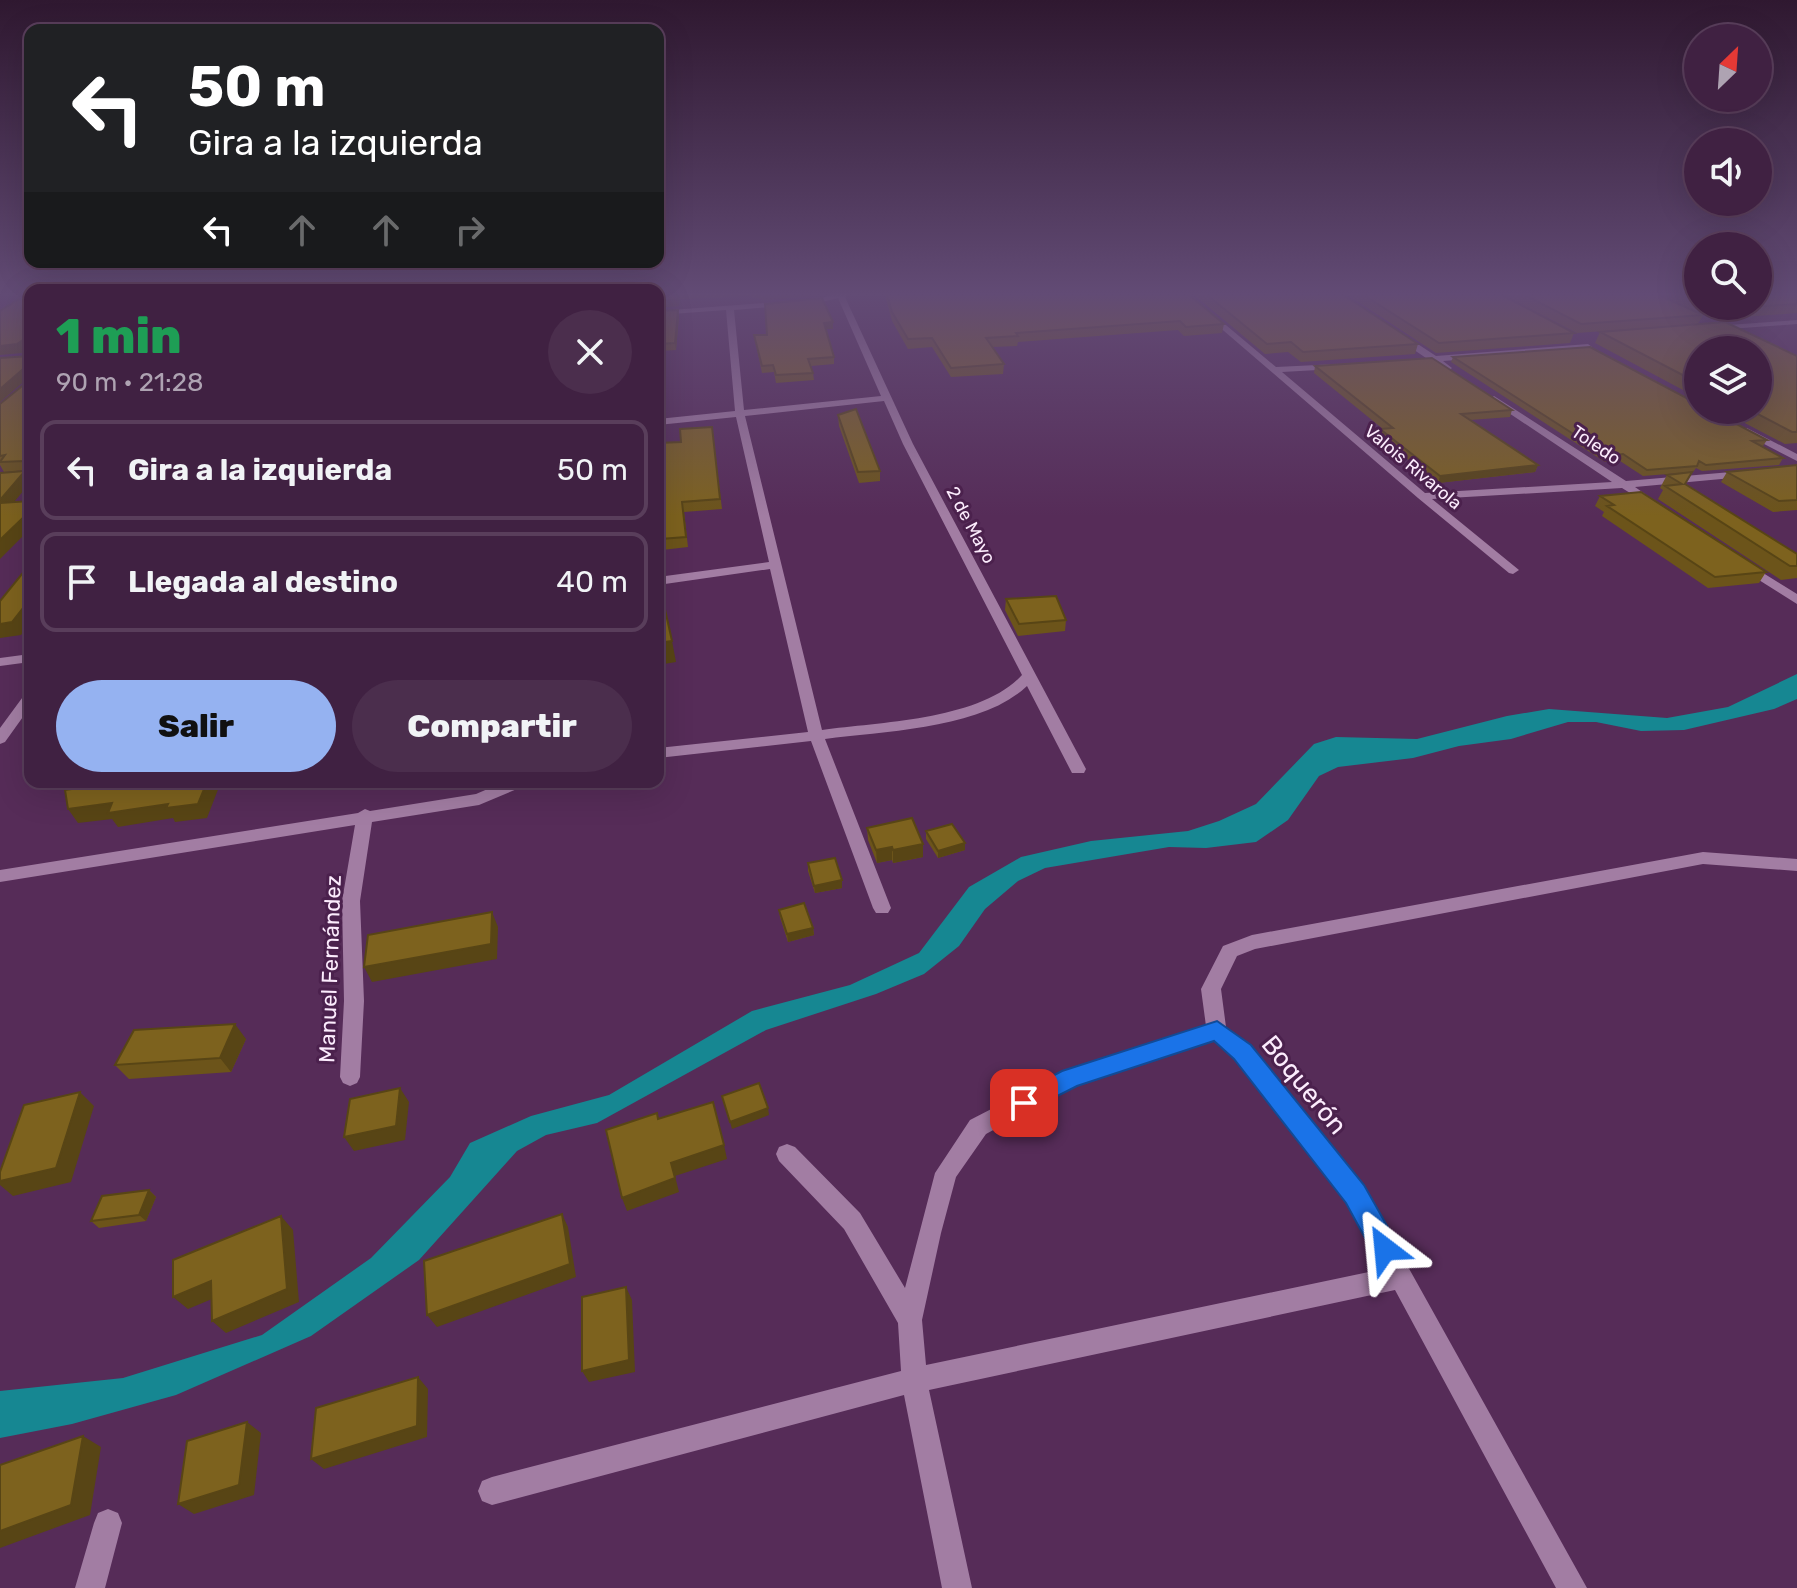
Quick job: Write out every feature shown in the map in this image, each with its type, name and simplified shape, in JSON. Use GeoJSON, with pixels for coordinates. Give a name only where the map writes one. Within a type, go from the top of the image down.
{"type":"FeatureCollection","features":[{"type":"Feature","properties":{"kind":"street"},"geometry":{"type":"LineString","coordinates":[[736,368],[740,414],[816,736],[882,908]]}},
{"type":"Feature","properties":{"kind":"street","name":"2 de Mayo"},"geometry":{"type":"LineString","coordinates":[[873,368],[1078,769]]}},
{"type":"Feature","properties":{"kind":"street"},"geometry":{"type":"LineString","coordinates":[[1274,370],[1299,368]]}},
{"type":"Feature","properties":{"kind":"street"},"geometry":{"type":"LineString","coordinates":[[1447,368],[1458,375]]}},
{"type":"Feature","properties":{"kind":"street","name":"Valois Rivarola"},"geometry":{"type":"LineString","coordinates":[[1274,370],[1513,570]]}},
{"type":"Feature","properties":{"kind":"street","name":"Toledo"},"geometry":{"type":"LineString","coordinates":[[1484,392],[1660,509]]}},
{"type":"Feature","properties":{"kind":"street"},"geometry":{"type":"LineString","coordinates":[[664,421],[886,398]]}},
{"type":"Feature","properties":{"kind":"street"},"geometry":{"type":"LineString","coordinates":[[1732,424],[1797,458]]}},
{"type":"Feature","properties":{"kind":"street"},"geometry":{"type":"LineString","coordinates":[[1422,496],[1623,485],[1750,473]]}},
{"type":"Feature","properties":{"kind":"street"},"geometry":{"type":"LineString","coordinates":[[1735,559],[1797,600]]}},
{"type":"Feature","properties":{"kind":"street"},"geometry":{"type":"LineString","coordinates":[[664,580],[777,564]]}},
{"type":"Feature","properties":{"kind":"street"},"geometry":{"type":"LineString","coordinates":[[0,662],[24,659]]}},
{"type":"Feature","properties":{"kind":"street"},"geometry":{"type":"LineString","coordinates":[[664,752],[816,736],[962,715],[987,707],[1017,691],[1029,675]]}},
{"type":"Feature","properties":{"kind":"street"},"geometry":{"type":"LineString","coordinates":[[0,739],[24,705]]}},
{"type":"Feature","properties":{"kind":"street"},"geometry":{"type":"LineString","coordinates":[[0,876],[479,799],[504,788]]}},
{"type":"Feature","properties":{"kind":"street","name":"Manuel Fernández"},"geometry":{"type":"LineString","coordinates":[[350,1077],[354,1001],[351,901],[365,815]]}},
{"type":"Feature","properties":{"kind":"street"},"geometry":{"type":"LineString","coordinates":[[957,1588],[914,1380],[910,1320],[946,1173],[978,1127],[1070,1078],[1217,1031],[1211,989],[1230,951],[1252,942],[1703,858],[1797,865]]}},
{"type":"Feature","properties":{"kind":"street","name":"Boquerón"},"geometry":{"type":"LineString","coordinates":[[1217,1031],[1243,1052],[1355,1194],[1572,1588]]}},
{"type":"Feature","properties":{"kind":"street"},"geometry":{"type":"LineString","coordinates":[[787,1154],[852,1221],[910,1320]]}},
{"type":"Feature","properties":{"kind":"street"},"geometry":{"type":"LineString","coordinates":[[492,1491],[914,1380],[1401,1277]]}},
{"type":"Feature","properties":{"kind":"street"},"geometry":{"type":"LineString","coordinates":[[90,1588],[108,1523]]}},
{"type":"Feature","properties":{"kind":"shaded area"},"geometry":{"type":"Polygon","coordinates":[[[1797,674],[1797,699],[1774,709],[1684,730],[1641,731],[1596,722],[1568,722],[1511,739],[1459,746],[1413,758],[1338,767],[1319,776],[1288,820],[1256,842],[1206,848],[1169,847],[1045,868],[1018,881],[985,909],[959,946],[924,974],[876,994],[766,1030],[597,1123],[546,1135],[517,1151],[419,1260],[311,1336],[176,1395],[72,1424],[0,1438],[0,1391],[123,1378],[262,1335],[371,1258],[450,1177],[470,1143],[531,1116],[609,1095],[752,1011],[850,985],[919,953],[969,887],[1021,857],[1091,841],[1188,831],[1219,821],[1256,804],[1314,744],[1336,737],[1417,739],[1507,716],[1549,709],[1667,718],[1728,707],[1797,674]]]}},
{"type":"Feature","properties":{"kind":"building"},"geometry":{"type":"Polygon","coordinates":[[[0,368],[24,368],[24,369],[0,389],[0,368]]]}},
{"type":"Feature","properties":{"kind":"building"},"geometry":{"type":"Polygon","coordinates":[[[774,368],[811,368],[813,373],[776,375],[774,368]]]}},
{"type":"Feature","properties":{"kind":"building"},"geometry":{"type":"Polygon","coordinates":[[[1318,368],[1448,368],[1512,410],[1461,414],[1538,465],[1440,476],[1380,429],[1393,428],[1318,368]]]}},
{"type":"Feature","properties":{"kind":"building"},"geometry":{"type":"Polygon","coordinates":[[[1470,368],[1630,368],[1684,397],[1684,424],[1737,424],[1767,440],[1752,441],[1783,458],[1706,465],[1699,461],[1697,466],[1647,470],[1623,454],[1608,456],[1470,368]]]}},
{"type":"Feature","properties":{"kind":"building"},"geometry":{"type":"Polygon","coordinates":[[[1669,368],[1684,368],[1684,376],[1669,368]]]}},
{"type":"Feature","properties":{"kind":"building"},"geometry":{"type":"Polygon","coordinates":[[[1772,368],[1797,368],[1797,432],[1772,422],[1772,368]]]}},
{"type":"Feature","properties":{"kind":"building"},"geometry":{"type":"Polygon","coordinates":[[[24,384],[24,461],[0,462],[5,455],[0,456],[0,404],[24,384]]]}},
{"type":"Feature","properties":{"kind":"building"},"geometry":{"type":"Polygon","coordinates":[[[856,409],[880,471],[858,472],[838,415],[856,409]]]}},
{"type":"Feature","properties":{"kind":"building"},"geometry":{"type":"Polygon","coordinates":[[[712,427],[720,499],[682,502],[686,537],[664,539],[664,443],[681,442],[680,429],[712,427]]]}},
{"type":"Feature","properties":{"kind":"building"},"geometry":{"type":"Polygon","coordinates":[[[1797,465],[1797,500],[1779,501],[1727,472],[1797,465]]]}},
{"type":"Feature","properties":{"kind":"building"},"geometry":{"type":"Polygon","coordinates":[[[24,471],[0,500],[0,473],[24,471]]]}},
{"type":"Feature","properties":{"kind":"building"},"geometry":{"type":"Polygon","coordinates":[[[1692,472],[1685,484],[1797,554],[1797,566],[1790,566],[1665,486],[1682,484],[1667,475],[1692,472]]]}},
{"type":"Feature","properties":{"kind":"building"},"geometry":{"type":"Polygon","coordinates":[[[1641,492],[1766,572],[1715,577],[1607,506],[1614,505],[1600,496],[1641,492]]]}},
{"type":"Feature","properties":{"kind":"building"},"geometry":{"type":"Polygon","coordinates":[[[24,501],[24,517],[0,540],[0,503],[24,501]]]}},
{"type":"Feature","properties":{"kind":"building"},"geometry":{"type":"Polygon","coordinates":[[[24,571],[24,607],[12,622],[0,624],[0,601],[24,571]]]}},
{"type":"Feature","properties":{"kind":"building"},"geometry":{"type":"Polygon","coordinates":[[[1056,596],[1066,620],[1019,624],[1006,599],[1056,596]]]}},
{"type":"Feature","properties":{"kind":"building"},"geometry":{"type":"Polygon","coordinates":[[[664,605],[672,641],[664,642],[664,605]]]}},
{"type":"Feature","properties":{"kind":"building"},"geometry":{"type":"Polygon","coordinates":[[[205,788],[198,804],[166,808],[168,804],[108,813],[112,803],[68,809],[65,790],[205,788]]]}},
{"type":"Feature","properties":{"kind":"building"},"geometry":{"type":"Polygon","coordinates":[[[912,818],[923,844],[876,850],[867,828],[912,818]]]}},
{"type":"Feature","properties":{"kind":"building"},"geometry":{"type":"Polygon","coordinates":[[[952,824],[965,843],[938,851],[926,831],[952,824]]]}},
{"type":"Feature","properties":{"kind":"building"},"geometry":{"type":"Polygon","coordinates":[[[835,858],[842,880],[814,886],[808,863],[835,858]]]}},
{"type":"Feature","properties":{"kind":"building"},"geometry":{"type":"Polygon","coordinates":[[[804,903],[813,928],[787,934],[779,910],[804,903]]]}},
{"type":"Feature","properties":{"kind":"building"},"geometry":{"type":"Polygon","coordinates":[[[492,912],[491,944],[364,967],[368,935],[492,912]]]}},
{"type":"Feature","properties":{"kind":"building"},"geometry":{"type":"Polygon","coordinates":[[[235,1024],[220,1058],[115,1065],[134,1030],[235,1024]]]}},
{"type":"Feature","properties":{"kind":"building"},"geometry":{"type":"Polygon","coordinates":[[[759,1083],[768,1108],[730,1122],[722,1096],[759,1083]]]}},
{"type":"Feature","properties":{"kind":"building"},"geometry":{"type":"Polygon","coordinates":[[[400,1088],[396,1126],[344,1137],[350,1099],[400,1088]]]}},
{"type":"Feature","properties":{"kind":"building"},"geometry":{"type":"Polygon","coordinates":[[[80,1092],[56,1168],[0,1181],[0,1172],[24,1105],[80,1092]]]}},
{"type":"Feature","properties":{"kind":"building"},"geometry":{"type":"Polygon","coordinates":[[[713,1102],[724,1145],[671,1163],[675,1178],[622,1198],[606,1130],[657,1113],[658,1119],[713,1102]]]}},
{"type":"Feature","properties":{"kind":"building"},"geometry":{"type":"Polygon","coordinates":[[[149,1190],[139,1215],[91,1221],[102,1196],[149,1190]]]}},
{"type":"Feature","properties":{"kind":"building"},"geometry":{"type":"Polygon","coordinates":[[[562,1214],[570,1264],[427,1315],[424,1261],[562,1214]]]}},
{"type":"Feature","properties":{"kind":"building"},"geometry":{"type":"Polygon","coordinates":[[[281,1216],[287,1289],[212,1321],[211,1281],[173,1297],[173,1260],[281,1216]]]}},
{"type":"Feature","properties":{"kind":"building"},"geometry":{"type":"Polygon","coordinates":[[[626,1287],[629,1360],[582,1371],[582,1297],[626,1287]]]}},
{"type":"Feature","properties":{"kind":"building"},"geometry":{"type":"Polygon","coordinates":[[[418,1377],[417,1426],[311,1459],[316,1408],[418,1377]]]}},
{"type":"Feature","properties":{"kind":"building"},"geometry":{"type":"Polygon","coordinates":[[[247,1422],[239,1485],[178,1504],[187,1441],[247,1422]]]}},
{"type":"Feature","properties":{"kind":"building"},"geometry":{"type":"Polygon","coordinates":[[[83,1436],[71,1505],[0,1531],[0,1465],[83,1436]]]}},
{"type":"Feature","properties":{"kind":"route"},"geometry":{"type":"LineString","coordinates":[[1024,1103],[1070,1078],[1217,1031],[1243,1052],[1355,1194],[1385,1249]]}}]}
